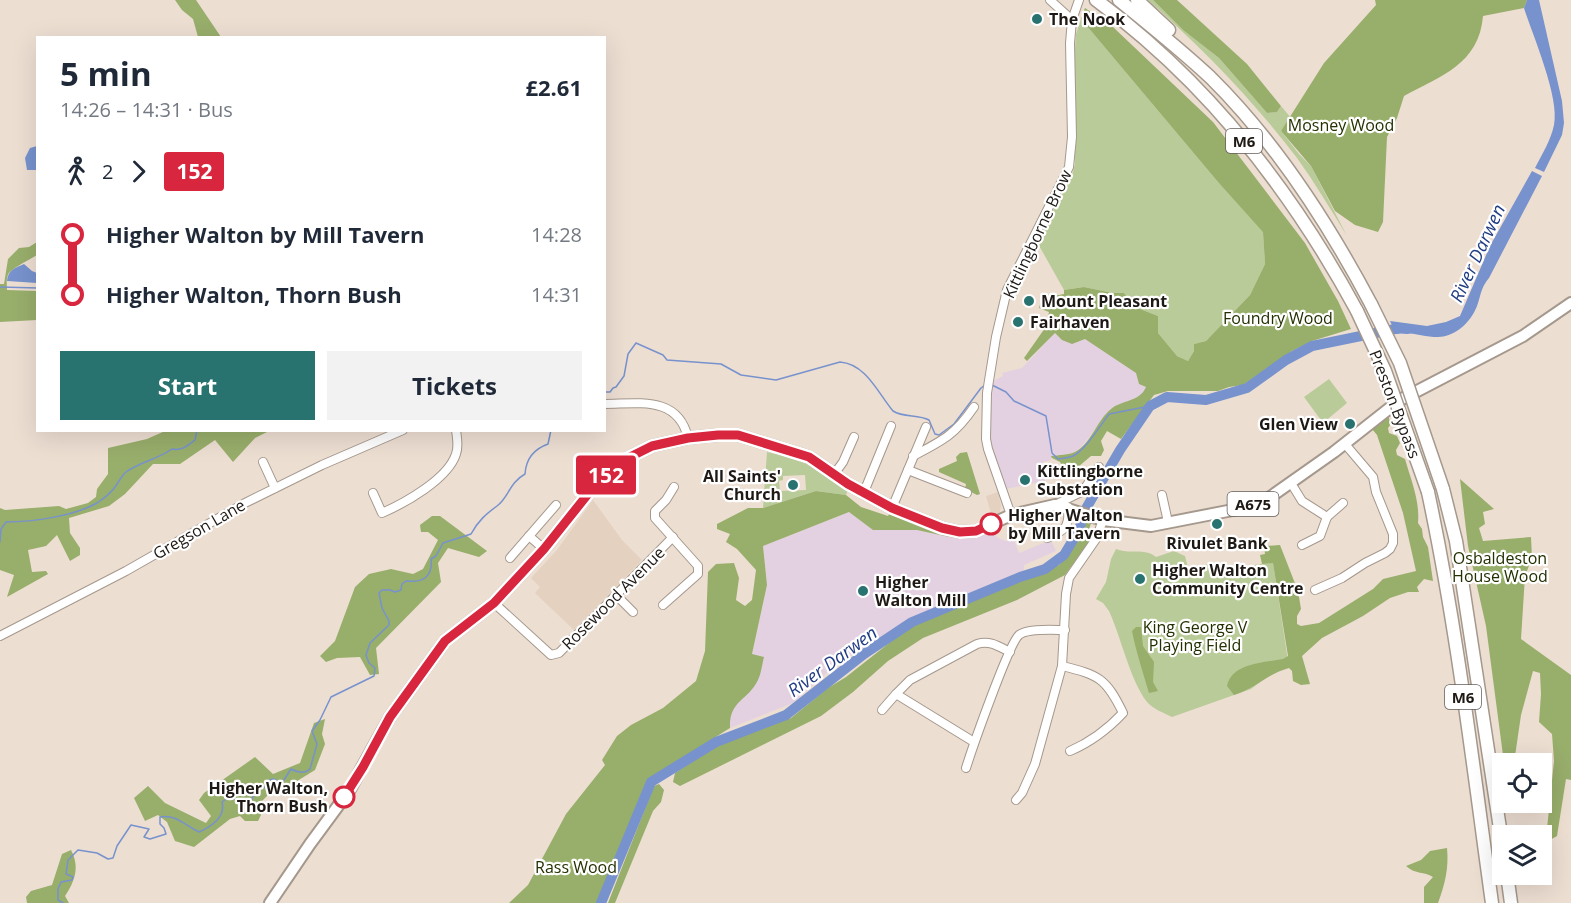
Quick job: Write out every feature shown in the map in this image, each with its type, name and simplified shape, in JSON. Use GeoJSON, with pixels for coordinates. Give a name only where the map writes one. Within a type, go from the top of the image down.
{"type":"FeatureCollection","features":[{"type":"Feature","properties":{"kind":"highway","name":"Preston Bypass"},"geometry":{"type":"LineString","coordinates":[[1096,0],[1178,70],[1234,129],[1268,170],[1308,226],[1358,311],[1385,371],[1428,492],[1438,541],[1462,685],[1492,903]]}},
{"type":"Feature","properties":{"kind":"highway","name":"M6"},"geometry":{"type":"LineString","coordinates":[[1119,0],[1154,27],[1210,78],[1275,153],[1321,216],[1360,282]]}},
{"type":"Feature","properties":{"kind":"highway"},"geometry":{"type":"LineString","coordinates":[[1137,0],[1213,72],[1273,138],[1338,229],[1360,282]]}},
{"type":"Feature","properties":{"kind":"highway","name":"Preston Bypass"},"geometry":{"type":"LineString","coordinates":[[1360,282],[1400,363],[1443,489],[1457,552],[1499,825]]}},
{"type":"Feature","properties":{"kind":"highway"},"geometry":{"type":"LineString","coordinates":[[1509,885],[1511,903]]}},
{"type":"Feature","properties":{"kind":"main road","name":"A675"},"geometry":{"type":"LineString","coordinates":[[270,903],[310,843],[349,791],[390,717],[445,641],[494,603],[544,549],[592,489],[618,465],[652,446],[688,438],[738,435],[809,457],[848,484],[892,508],[942,528],[960,532],[976,531],[1011,515],[1055,505],[1097,518],[1151,526],[1266,500],[1345,444],[1401,400],[1523,336],[1571,303]]}},
{"type":"Feature","properties":{"kind":"street"},"geometry":{"type":"LineString","coordinates":[[1050,0],[1073,17]]}},
{"type":"Feature","properties":{"kind":"street","name":"Kittlingborne Brow"},"geometry":{"type":"LineString","coordinates":[[1011,515],[986,439],[988,387],[1007,290],[1069,167],[1072,137],[1070,43],[1073,17],[1079,0]]}},
{"type":"Feature","properties":{"kind":"street"},"geometry":{"type":"LineString","coordinates":[[606,404],[663,406],[679,419],[688,438]]}},
{"type":"Feature","properties":{"kind":"street"},"geometry":{"type":"LineString","coordinates":[[914,456],[945,440],[974,407]]}},
{"type":"Feature","properties":{"kind":"street"},"geometry":{"type":"LineString","coordinates":[[864,492],[891,426]]}},
{"type":"Feature","properties":{"kind":"street"},"geometry":{"type":"LineString","coordinates":[[892,508],[926,427]]}},
{"type":"Feature","properties":{"kind":"street","name":"Gregson Lane"},"geometry":{"type":"LineString","coordinates":[[0,636],[126,571],[244,503],[399,432]]}},
{"type":"Feature","properties":{"kind":"street"},"geometry":{"type":"LineString","coordinates":[[373,493],[382,513],[422,492],[455,457],[458,446],[456,432]]}},
{"type":"Feature","properties":{"kind":"street"},"geometry":{"type":"LineString","coordinates":[[834,473],[843,462],[854,437]]}},
{"type":"Feature","properties":{"kind":"street"},"geometry":{"type":"LineString","coordinates":[[1314,590],[1342,578],[1385,553],[1394,543],[1373,477],[1345,444]]}},
{"type":"Feature","properties":{"kind":"street"},"geometry":{"type":"LineString","coordinates":[[263,462],[275,488]]}},
{"type":"Feature","properties":{"kind":"street"},"geometry":{"type":"LineString","coordinates":[[1055,505],[1083,491],[1099,467]]}},
{"type":"Feature","properties":{"kind":"street"},"geometry":{"type":"LineString","coordinates":[[908,470],[967,493]]}},
{"type":"Feature","properties":{"kind":"street"},"geometry":{"type":"LineString","coordinates":[[1291,483],[1302,501],[1327,517]]}},
{"type":"Feature","properties":{"kind":"street"},"geometry":{"type":"LineString","coordinates":[[663,605],[698,574],[699,570],[698,566],[655,518],[655,514],[674,487]]}},
{"type":"Feature","properties":{"kind":"street"},"geometry":{"type":"LineString","coordinates":[[1162,495],[1168,522]]}},
{"type":"Feature","properties":{"kind":"street"},"geometry":{"type":"LineString","coordinates":[[1302,545],[1320,536],[1327,517],[1343,503]]}},
{"type":"Feature","properties":{"kind":"street"},"geometry":{"type":"LineString","coordinates":[[510,558],[556,505]]}},
{"type":"Feature","properties":{"kind":"street"},"geometry":{"type":"LineString","coordinates":[[1047,538],[1065,528],[1070,521],[1070,508]]}},
{"type":"Feature","properties":{"kind":"street"},"geometry":{"type":"LineString","coordinates":[[1016,800],[1035,764],[1062,666],[1069,578],[1096,539],[1097,518]]}},
{"type":"Feature","properties":{"kind":"street"},"geometry":{"type":"LineString","coordinates":[[529,536],[544,549]]}},
{"type":"Feature","properties":{"kind":"street","name":"Rosewood Avenue"},"geometry":{"type":"LineString","coordinates":[[494,603],[551,655],[559,652],[673,537]]}},
{"type":"Feature","properties":{"kind":"street"},"geometry":{"type":"LineString","coordinates":[[616,595],[633,612]]}},
{"type":"Feature","properties":{"kind":"street"},"geometry":{"type":"LineString","coordinates":[[966,768],[974,742],[1019,635],[1029,631],[1065,630]]}},
{"type":"Feature","properties":{"kind":"street"},"geometry":{"type":"LineString","coordinates":[[882,710],[910,680],[977,644],[984,642],[993,644],[1010,652]]}},
{"type":"Feature","properties":{"kind":"street"},"geometry":{"type":"LineString","coordinates":[[1062,666],[1090,673],[1105,683],[1123,713],[1089,743],[1070,751]]}},
{"type":"Feature","properties":{"kind":"street"},"geometry":{"type":"LineString","coordinates":[[896,694],[974,742]]}},
{"type":"Feature","properties":{"kind":"shaded area"},"geometry":{"type":"Polygon","coordinates":[[[1055,333],[1062,340],[1085,339],[1136,373],[1139,384],[1146,387],[1144,392],[1136,398],[1111,409],[1074,453],[1052,456],[1051,460],[1043,462],[1045,481],[1006,489],[989,438],[993,381],[1003,376],[1002,373],[1022,368],[1055,333]]]}},
{"type":"Feature","properties":{"kind":"shaded area"},"geometry":{"type":"Polygon","coordinates":[[[998,492],[1001,506],[999,515],[992,517],[986,496],[998,492]]]}},
{"type":"Feature","properties":{"kind":"shaded area"},"geometry":{"type":"Polygon","coordinates":[[[593,500],[622,540],[642,560],[574,630],[535,593],[540,587],[531,578],[557,550],[593,500]]]}},
{"type":"Feature","properties":{"kind":"shaded area"},"geometry":{"type":"Polygon","coordinates":[[[849,512],[874,530],[917,530],[965,538],[991,531],[998,538],[1006,541],[1013,538],[1019,553],[1051,540],[1056,551],[1024,565],[1024,570],[914,618],[839,662],[793,703],[730,728],[730,715],[740,699],[758,679],[764,658],[752,655],[767,585],[763,546],[849,512]]]}},
{"type":"Feature","properties":{"kind":"green space"},"geometry":{"type":"Polygon","coordinates":[[[175,0],[196,0],[220,36],[198,36],[193,19],[175,0]]]}},
{"type":"Feature","properties":{"kind":"green space"},"geometry":{"type":"Polygon","coordinates":[[[1148,0],[1153,0],[1183,30],[1219,58],[1267,113],[1277,112],[1281,106],[1291,118],[1281,131],[1311,166],[1347,236],[1304,167],[1263,116],[1207,56],[1148,0]]]}},
{"type":"Feature","properties":{"kind":"green space"},"geometry":{"type":"Polygon","coordinates":[[[1153,0],[1177,0],[1247,64],[1281,106],[1277,112],[1267,113],[1219,58],[1183,30],[1153,0]]]}},
{"type":"Feature","properties":{"kind":"green space","name":"Mosney Wood"},"geometry":{"type":"Polygon","coordinates":[[[1375,0],[1527,0],[1524,8],[1483,16],[1480,32],[1466,57],[1444,75],[1404,96],[1397,118],[1387,137],[1383,222],[1378,232],[1355,225],[1335,211],[1311,166],[1281,131],[1324,63],[1376,5],[1375,0]]]}},
{"type":"Feature","properties":{"kind":"green space","name":"Foundry Wood"},"geometry":{"type":"Polygon","coordinates":[[[1085,8],[1113,27],[1213,122],[1305,243],[1351,329],[1312,341],[1292,351],[1243,385],[1218,391],[1168,391],[1154,395],[1121,439],[1107,431],[1101,441],[1104,450],[1101,456],[1091,456],[1078,467],[1064,469],[1060,462],[1051,456],[1070,454],[1081,448],[1111,409],[1135,398],[1146,387],[1139,384],[1136,373],[1085,339],[1072,344],[1062,340],[1055,333],[1027,361],[1024,358],[1045,328],[1049,312],[1039,308],[1042,298],[1064,294],[1064,290],[1084,287],[1124,293],[1135,307],[1158,316],[1158,333],[1177,356],[1188,361],[1194,351],[1194,344],[1206,341],[1250,295],[1265,264],[1263,232],[1081,19],[1085,8]]]}},
{"type":"Feature","properties":{"kind":"green space"},"geometry":{"type":"Polygon","coordinates":[[[1081,19],[1218,182],[1263,231],[1265,264],[1250,295],[1206,341],[1194,344],[1194,351],[1188,361],[1177,356],[1158,333],[1158,316],[1135,307],[1124,293],[1084,287],[1064,290],[1037,242],[1075,164],[1075,49],[1076,34],[1081,19]]]}},
{"type":"Feature","properties":{"kind":"green space"},"geometry":{"type":"Polygon","coordinates":[[[36,243],[36,256],[10,273],[7,277],[7,290],[36,291],[36,320],[0,322],[0,284],[4,284],[8,259],[19,248],[29,247],[36,243]]]}},
{"type":"Feature","properties":{"kind":"green space"},"geometry":{"type":"Polygon","coordinates":[[[1329,379],[1347,403],[1323,423],[1304,397],[1329,379]]]}},
{"type":"Feature","properties":{"kind":"green space"},"geometry":{"type":"Polygon","coordinates":[[[1388,416],[1391,424],[1388,428],[1389,433],[1397,436],[1400,443],[1396,450],[1397,455],[1405,459],[1414,491],[1418,507],[1418,523],[1428,547],[1433,581],[1424,579],[1417,587],[1419,592],[1408,592],[1390,598],[1363,616],[1322,638],[1302,656],[1310,684],[1301,685],[1293,681],[1292,671],[1289,668],[1234,695],[1227,686],[1235,673],[1249,665],[1288,656],[1273,563],[1262,564],[1260,555],[1265,554],[1264,546],[1280,545],[1298,591],[1301,609],[1297,616],[1297,624],[1301,626],[1319,623],[1373,589],[1383,579],[1416,571],[1403,513],[1377,435],[1372,429],[1388,416]]]}},
{"type":"Feature","properties":{"kind":"green space"},"geometry":{"type":"Polygon","coordinates":[[[163,432],[267,432],[255,438],[233,462],[215,440],[180,464],[153,464],[125,494],[109,506],[69,518],[70,533],[80,548],[80,555],[70,561],[57,535],[46,546],[28,550],[32,572],[46,571],[48,574],[7,597],[14,575],[0,570],[0,508],[5,510],[59,506],[66,509],[88,503],[96,497],[97,489],[108,474],[108,448],[147,439],[163,432]]]}},
{"type":"Feature","properties":{"kind":"green space"},"geometry":{"type":"Polygon","coordinates":[[[767,452],[802,460],[848,490],[846,495],[816,491],[763,508],[767,452]],[[805,475],[783,476],[783,480],[779,481],[780,491],[806,490],[805,475]]]}},
{"type":"Feature","properties":{"kind":"green space"},"geometry":{"type":"Polygon","coordinates":[[[967,452],[980,494],[977,495],[965,489],[966,484],[939,472],[939,469],[957,461],[956,457],[960,453],[967,452]]]}},
{"type":"Feature","properties":{"kind":"green space","name":"Osbaldeston House Wood"},"geometry":{"type":"Polygon","coordinates":[[[1460,479],[1494,509],[1483,512],[1485,524],[1479,528],[1483,541],[1531,537],[1532,558],[1525,576],[1521,639],[1571,675],[1571,780],[1566,779],[1557,836],[1552,839],[1552,825],[1547,825],[1549,813],[1552,813],[1554,761],[1552,734],[1539,722],[1540,673],[1533,671],[1521,715],[1515,753],[1503,753],[1486,626],[1468,546],[1460,479]]]}},
{"type":"Feature","properties":{"kind":"green space","name":"Rass Wood"},"geometry":{"type":"Polygon","coordinates":[[[816,491],[846,495],[861,507],[888,516],[891,510],[934,532],[954,538],[917,530],[873,530],[849,512],[763,546],[767,585],[752,654],[764,657],[758,680],[736,706],[730,728],[647,780],[597,903],[509,903],[528,885],[566,814],[605,765],[602,760],[617,736],[631,725],[663,708],[696,681],[705,651],[708,572],[716,564],[734,563],[739,578],[736,600],[745,606],[752,600],[756,570],[737,549],[726,542],[730,534],[717,529],[717,524],[748,508],[763,508],[816,491]]]}},
{"type":"Feature","properties":{"kind":"green space"},"geometry":{"type":"Polygon","coordinates":[[[432,516],[440,516],[487,551],[479,557],[448,548],[438,563],[441,582],[376,648],[379,674],[370,675],[360,657],[337,658],[326,662],[320,656],[335,641],[355,587],[369,574],[391,569],[413,574],[423,569],[438,540],[428,532],[421,532],[420,525],[432,516]]]}},
{"type":"Feature","properties":{"kind":"green space"},"geometry":{"type":"Polygon","coordinates":[[[1085,522],[1091,523],[1087,536],[1091,539],[1065,575],[1017,600],[923,638],[888,661],[821,716],[680,786],[673,782],[675,773],[718,745],[791,718],[912,625],[1059,565],[1075,545],[1085,522]]]}},
{"type":"Feature","properties":{"kind":"green space","name":"King George V Playing Field"},"geometry":{"type":"Polygon","coordinates":[[[1116,549],[1147,552],[1156,557],[1174,551],[1185,556],[1188,568],[1215,563],[1216,571],[1273,562],[1288,661],[1251,689],[1172,717],[1152,707],[1136,682],[1109,611],[1103,603],[1096,599],[1106,582],[1111,559],[1116,549]]]}},
{"type":"Feature","properties":{"kind":"green space"},"geometry":{"type":"Polygon","coordinates":[[[1136,627],[1141,627],[1143,646],[1154,662],[1153,682],[1158,691],[1149,693],[1132,631],[1136,627]]]}},
{"type":"Feature","properties":{"kind":"green space"},"geometry":{"type":"Polygon","coordinates":[[[325,719],[322,734],[325,744],[315,770],[289,786],[274,789],[258,805],[261,815],[258,821],[245,821],[240,816],[230,819],[194,847],[175,841],[167,822],[158,815],[145,821],[134,798],[148,786],[165,803],[206,823],[211,816],[199,800],[204,793],[255,757],[273,774],[300,763],[314,723],[325,719]]]}},
{"type":"Feature","properties":{"kind":"green space"},"geometry":{"type":"Polygon","coordinates":[[[659,784],[664,790],[661,802],[653,811],[615,903],[608,903],[654,786],[659,784]]]}},
{"type":"Feature","properties":{"kind":"green space"},"geometry":{"type":"Polygon","coordinates":[[[1447,848],[1446,876],[1438,903],[1424,903],[1424,887],[1433,877],[1413,871],[1406,866],[1421,860],[1430,851],[1447,848]]]}},
{"type":"Feature","properties":{"kind":"green space"},"geometry":{"type":"Polygon","coordinates":[[[71,850],[76,868],[74,879],[65,896],[69,903],[27,903],[26,897],[31,891],[52,885],[62,854],[71,850]]]}},
{"type":"Feature","properties":{"kind":"water","name":"River Darwen"},"geometry":{"type":"Polygon","coordinates":[[[1527,0],[1539,0],[1562,101],[1564,123],[1562,135],[1544,172],[1535,168],[1551,136],[1555,113],[1550,83],[1524,8],[1527,0]]]}},
{"type":"Feature","properties":{"kind":"water"},"geometry":{"type":"Polygon","coordinates":[[[36,146],[36,170],[27,170],[25,158],[30,148],[36,146]]]}},
{"type":"Feature","properties":{"kind":"water","name":"River Darwen"},"geometry":{"type":"Polygon","coordinates":[[[1532,171],[1542,176],[1483,287],[1476,309],[1468,321],[1457,331],[1445,336],[1396,334],[1390,321],[1427,326],[1460,316],[1490,246],[1532,171]]]}},
{"type":"Feature","properties":{"kind":"water"},"geometry":{"type":"Polygon","coordinates":[[[24,264],[36,273],[36,283],[7,281],[10,272],[24,264]]]}},
{"type":"Feature","properties":{"kind":"waterway"},"geometry":{"type":"LineString","coordinates":[[0,287],[36,288]]}},
{"type":"Feature","properties":{"kind":"waterway","name":"River Darwen"},"geometry":{"type":"LineString","coordinates":[[601,903],[651,782],[716,742],[786,715],[864,654],[912,622],[1020,577],[1045,569],[1064,555],[1079,530],[1084,512],[1120,450],[1150,406],[1167,397],[1206,400],[1247,388],[1286,360],[1312,346],[1400,328],[1407,329]]}},
{"type":"Feature","properties":{"kind":"waterway"},"geometry":{"type":"LineString","coordinates":[[606,392],[616,387],[624,376],[628,354],[636,343],[663,355],[667,360],[721,364],[741,375],[776,380],[840,362],[849,364],[864,374],[893,411],[929,420],[935,434],[939,435],[954,424],[985,385]]}},
{"type":"Feature","properties":{"kind":"waterway"},"geometry":{"type":"LineString","coordinates":[[992,385],[1006,392],[1014,401],[1046,416],[1052,453],[1058,459],[1071,457],[1078,453],[1109,414],[1150,406]]}},
{"type":"Feature","properties":{"kind":"waterway"},"geometry":{"type":"LineString","coordinates":[[0,542],[1,529],[6,522],[53,517],[88,508],[109,494],[124,474],[131,469],[172,449],[182,449],[195,440],[197,432]]}},
{"type":"Feature","properties":{"kind":"waterway"},"geometry":{"type":"LineString","coordinates":[[63,903],[58,900],[58,889],[61,882],[72,880],[73,877],[66,874],[68,860],[78,850],[97,853],[108,859],[113,858],[117,846],[131,825],[149,829],[144,837],[150,839],[166,834],[160,824],[160,817],[171,817],[199,832],[216,821],[222,812],[222,802],[229,797],[246,802],[252,799],[255,791],[265,787],[268,781],[273,779],[282,783],[291,769],[301,772],[310,769],[317,744],[312,731],[331,697],[374,676],[375,668],[369,663],[366,655],[370,643],[389,625],[379,593],[382,590],[395,592],[401,590],[402,584],[406,581],[417,581],[426,577],[430,570],[431,559],[436,556],[443,543],[471,534],[479,522],[501,502],[525,474],[527,463],[532,455],[548,444],[551,432]]}},
{"type":"Feature","properties":{"kind":"bus line","name":"152"},"geometry":{"type":"LineString","coordinates":[[344,797],[390,717],[445,641],[494,603],[544,549],[592,489],[609,472],[628,458],[652,446],[688,438],[738,435],[809,457],[848,484],[892,508],[942,528],[960,532],[976,531],[991,524]]}},
{"type":"Feature","properties":{"kind":"place","name":"The Nook"},"geometry":{"type":"Point","coordinates":[1037,19]}},
{"type":"Feature","properties":{"kind":"place","name":"Mount Pleasant"},"geometry":{"type":"Point","coordinates":[1029,301]}},
{"type":"Feature","properties":{"kind":"place","name":"Fairhaven"},"geometry":{"type":"Point","coordinates":[1018,322]}},
{"type":"Feature","properties":{"kind":"place","name":"Glen View"},"geometry":{"type":"Point","coordinates":[1350,424]}},
{"type":"Feature","properties":{"kind":"place","name":"Kittlingborne Substation"},"geometry":{"type":"Point","coordinates":[1025,480]}},
{"type":"Feature","properties":{"kind":"place","name":"All Saints' Church"},"geometry":{"type":"Point","coordinates":[793,485]}},
{"type":"Feature","properties":{"kind":"place","name":"Higher Walton by Mill Tavern"},"geometry":{"type":"Point","coordinates":[991,524]}},
{"type":"Feature","properties":{"kind":"place","name":"Rivulet Bank"},"geometry":{"type":"Point","coordinates":[1217,524]}},
{"type":"Feature","properties":{"kind":"place","name":"Higher Walton Community Centre"},"geometry":{"type":"Point","coordinates":[1140,579]}},
{"type":"Feature","properties":{"kind":"place","name":"Higher Walton Mill"},"geometry":{"type":"Point","coordinates":[863,591]}},
{"type":"Feature","properties":{"kind":"place","name":"Higher Walton, Thorn Bush"},"geometry":{"type":"Point","coordinates":[344,797]}}]}
